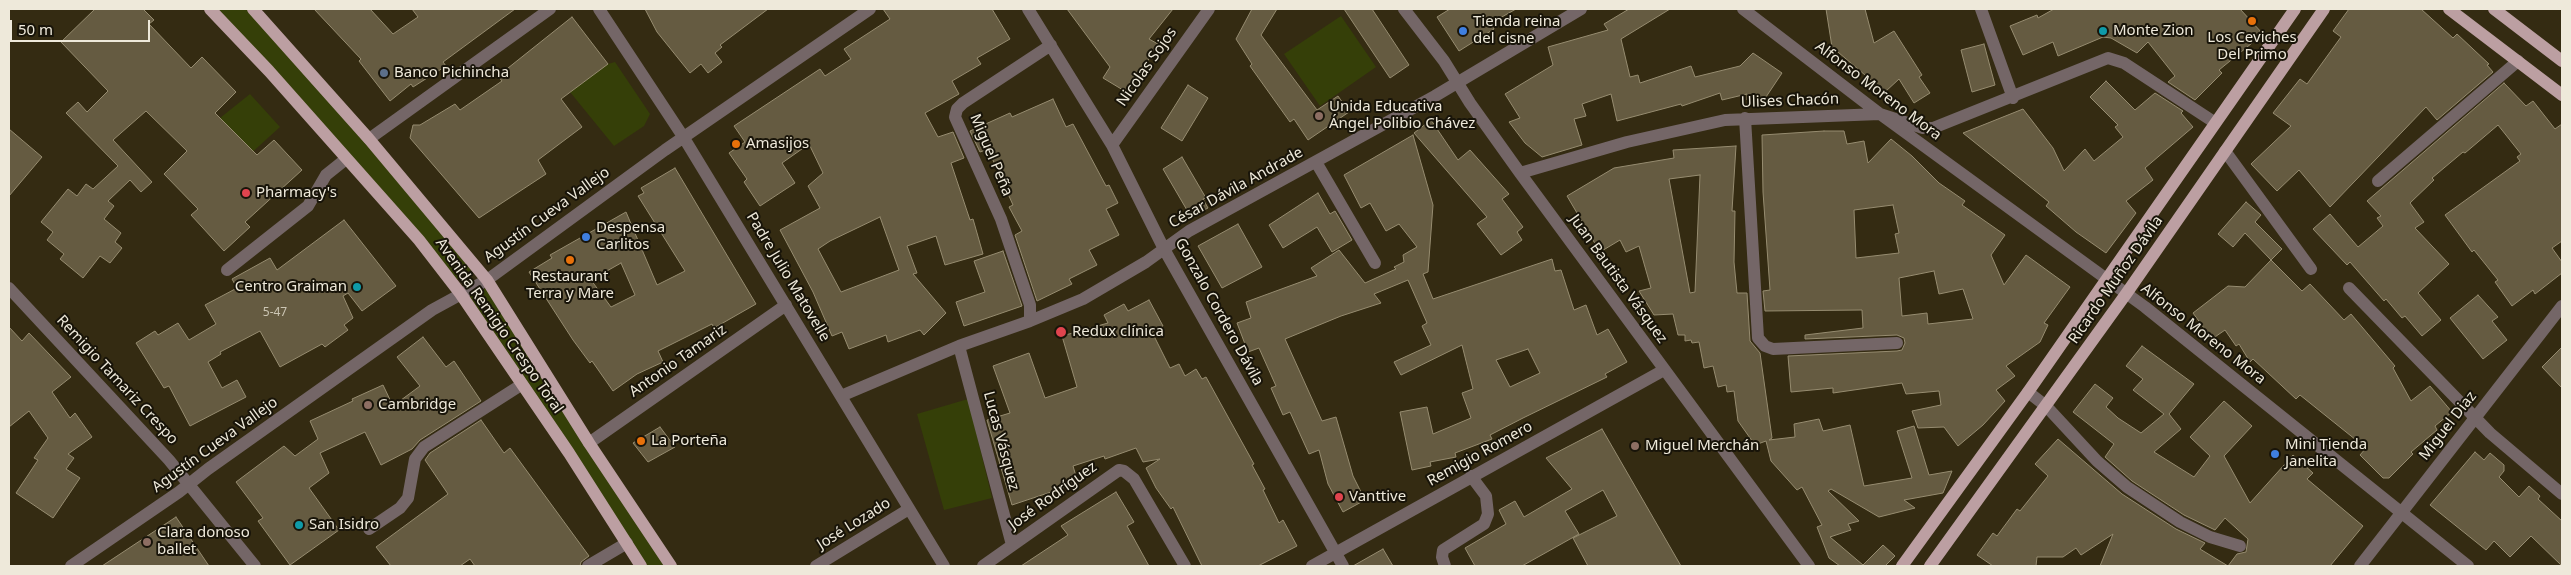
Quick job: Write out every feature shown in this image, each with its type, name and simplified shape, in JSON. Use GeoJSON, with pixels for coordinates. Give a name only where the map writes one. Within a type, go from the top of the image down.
{"type":"FeatureCollection","features":[{"type":"Feature","properties":{"kind":"main road","name":"Avenida Remigio Crespo Toral"},"geometry":{"type":"LineString","coordinates":[[210,9],[269,71],[419,240],[460,293],[569,453],[641,566]]}},
{"type":"Feature","properties":{"kind":"main road","name":"Avenida Remigio Crespo Toral"},"geometry":{"type":"LineString","coordinates":[[253,9],[369,139],[487,280],[589,443],[671,566]]}},
{"type":"Feature","properties":{"kind":"main road","name":"Ricardo Muñoz Dávila"},"geometry":{"type":"LineString","coordinates":[[1902,566],[2028,392],[2214,122],[2295,9]]}},
{"type":"Feature","properties":{"kind":"main road","name":"Ricardo Muñoz Dávila"},"geometry":{"type":"LineString","coordinates":[[1930,566],[2126,294],[2324,9]]}},
{"type":"Feature","properties":{"kind":"main road"},"geometry":{"type":"LineString","coordinates":[[2449,9],[2562,95]]}},
{"type":"Feature","properties":{"kind":"main road"},"geometry":{"type":"LineString","coordinates":[[2494,9],[2562,61]]}},
{"type":"Feature","properties":{"kind":"street"},"geometry":{"type":"LineString","coordinates":[[369,139],[550,9]]}},
{"type":"Feature","properties":{"kind":"street","name":"Padre Julio Matovelle"},"geometry":{"type":"LineString","coordinates":[[599,9],[684,138],[944,566]]}},
{"type":"Feature","properties":{"kind":"street","name":"Agustín Cueva Vallejo"},"geometry":{"type":"LineString","coordinates":[[71,566],[424,316],[460,293],[487,280],[665,150],[870,9]]}},
{"type":"Feature","properties":{"kind":"street","name":"Gonzalo Cordero Dávila"},"geometry":{"type":"LineString","coordinates":[[1028,9],[1112,145],[1164,249],[1343,566]]}},
{"type":"Feature","properties":{"kind":"street","name":"Nicolas Sojos"},"geometry":{"type":"LineString","coordinates":[[1112,145],[1209,9]]}},
{"type":"Feature","properties":{"kind":"street","name":"Juan Bautista Vásquez"},"geometry":{"type":"LineString","coordinates":[[1404,9],[1457,81],[1520,173],[1808,566]]}},
{"type":"Feature","properties":{"kind":"street","name":"César Dávila Andrade"},"geometry":{"type":"LineString","coordinates":[[842,396],[959,346],[1030,322],[1084,299],[1164,249],[1189,231],[1316,162],[1581,9]]}},
{"type":"Feature","properties":{"kind":"street","name":"Alfonso Moreno Mora"},"geometry":{"type":"LineString","coordinates":[[1743,9],[1880,114],[2126,294],[2468,566]]}},
{"type":"Feature","properties":{"kind":"street"},"geometry":{"type":"LineString","coordinates":[[1981,9],[2013,98]]}},
{"type":"Feature","properties":{"kind":"street","name":"Miguel Peña"},"geometry":{"type":"LineString","coordinates":[[1030,322],[1030,305],[1001,220],[956,117],[957,109],[963,103],[1051,45]]}},
{"type":"Feature","properties":{"kind":"street","name":"Ulises Chacón"},"geometry":{"type":"LineString","coordinates":[[1520,173],[1627,142],[1725,120],[1880,114],[1929,128],[2013,98],[2108,58],[2124,63],[2214,122]]}},
{"type":"Feature","properties":{"kind":"street"},"geometry":{"type":"LineString","coordinates":[[2378,181],[2518,61]]}},
{"type":"Feature","properties":{"kind":"street"},"geometry":{"type":"LineString","coordinates":[[1746,118],[1758,338],[1766,346],[1773,349],[1897,343]]}},
{"type":"Feature","properties":{"kind":"street"},"geometry":{"type":"LineString","coordinates":[[2225,151],[2311,269]]}},
{"type":"Feature","properties":{"kind":"street"},"geometry":{"type":"LineString","coordinates":[[227,270],[308,206],[326,175],[346,159]]}},
{"type":"Feature","properties":{"kind":"street"},"geometry":{"type":"LineString","coordinates":[[1316,162],[1375,263]]}},
{"type":"Feature","properties":{"kind":"street","name":"Remigio Tamariz Crespo"},"geometry":{"type":"LineString","coordinates":[[9,288],[189,484],[255,566]]}},
{"type":"Feature","properties":{"kind":"street"},"geometry":{"type":"LineString","coordinates":[[2349,288],[2474,418],[2562,494]]}},
{"type":"Feature","properties":{"kind":"street","name":"Antonio Tamariz"},"geometry":{"type":"LineString","coordinates":[[589,443],[786,305]]}},
{"type":"Feature","properties":{"kind":"street","name":"Miguel Diaz"},"geometry":{"type":"LineString","coordinates":[[2360,566],[2562,306]]}},
{"type":"Feature","properties":{"kind":"street","name":"Lucas Vásquez"},"geometry":{"type":"LineString","coordinates":[[959,346],[1012,545]]}},
{"type":"Feature","properties":{"kind":"street","name":"Remigio Romero"},"geometry":{"type":"LineString","coordinates":[[1312,566],[1337,554],[1472,476],[1664,370]]}},
{"type":"Feature","properties":{"kind":"street"},"geometry":{"type":"LineString","coordinates":[[369,529],[400,508],[408,498],[416,459],[424,446],[521,384]]}},
{"type":"Feature","properties":{"kind":"street"},"geometry":{"type":"LineString","coordinates":[[2028,392],[2046,406],[2097,461],[2127,487],[2180,522],[2210,537],[2240,546]]}},
{"type":"Feature","properties":{"kind":"street","name":"José Rodríguez"},"geometry":{"type":"LineString","coordinates":[[983,566],[1115,472],[1124,471],[1134,479],[1186,566]]}},
{"type":"Feature","properties":{"kind":"street"},"geometry":{"type":"LineString","coordinates":[[1445,566],[1442,557],[1443,550],[1484,524],[1488,514],[1486,496],[1472,476]]}},
{"type":"Feature","properties":{"kind":"street","name":"José Lozado"},"geometry":{"type":"LineString","coordinates":[[816,566],[909,509]]}},
{"type":"Feature","properties":{"kind":"street"},"geometry":{"type":"LineString","coordinates":[[588,566],[627,543]]}},
{"type":"Feature","properties":{"kind":"green space"},"geometry":{"type":"Polygon","coordinates":[[[218,9],[248,9],[474,268],[456,280],[218,9]]]}},
{"type":"Feature","properties":{"kind":"green space"},"geometry":{"type":"Polygon","coordinates":[[[1341,16],[1376,67],[1320,106],[1284,54],[1341,16]]]}},
{"type":"Feature","properties":{"kind":"green space"},"geometry":{"type":"Polygon","coordinates":[[[615,62],[650,114],[644,126],[614,146],[570,92],[608,64],[615,62]]]}},
{"type":"Feature","properties":{"kind":"green space"},"geometry":{"type":"Polygon","coordinates":[[[250,94],[280,127],[248,156],[215,122],[250,94]]]}},
{"type":"Feature","properties":{"kind":"green space"},"geometry":{"type":"Polygon","coordinates":[[[486,288],[667,566],[642,566],[468,294],[486,288]]]}},
{"type":"Feature","properties":{"kind":"green space"},"geometry":{"type":"Polygon","coordinates":[[[968,399],[992,498],[944,510],[917,414],[968,399]]]}},
{"type":"Feature","properties":{"kind":"building"},"geometry":{"type":"Polygon","coordinates":[[[95,9],[143,9],[154,20],[149,24],[191,68],[202,57],[236,92],[215,113],[257,155],[274,140],[302,170],[245,222],[250,227],[224,251],[191,215],[198,209],[164,174],[187,151],[146,111],[113,140],[152,182],[141,192],[130,180],[108,201],[114,206],[104,219],[121,233],[115,242],[122,248],[110,263],[100,256],[83,278],[60,259],[64,254],[47,240],[53,232],[41,222],[68,189],[77,196],[86,184],[93,189],[118,166],[66,113],[78,102],[87,112],[108,91],[61,42],[95,9]]]}},
{"type":"Feature","properties":{"kind":"building"},"geometry":{"type":"Polygon","coordinates":[[[314,9],[370,9],[393,34],[418,17],[412,9],[515,9],[443,62],[446,66],[413,87],[411,84],[390,101],[359,61],[361,59],[314,9]]]}},
{"type":"Feature","properties":{"kind":"building"},"geometry":{"type":"Polygon","coordinates":[[[645,9],[768,9],[720,45],[722,47],[715,53],[722,62],[708,73],[701,64],[690,73],[657,32],[645,9]]]}},
{"type":"Feature","properties":{"kind":"building"},"geometry":{"type":"Polygon","coordinates":[[[883,9],[992,9],[1010,39],[977,58],[981,64],[952,81],[959,94],[925,113],[938,137],[953,132],[964,158],[951,163],[970,220],[973,219],[983,254],[945,265],[936,236],[907,246],[917,273],[913,274],[946,313],[924,335],[920,330],[888,342],[886,335],[849,349],[842,332],[832,336],[813,292],[780,230],[820,208],[808,186],[823,173],[809,144],[782,163],[795,183],[760,206],[744,182],[747,179],[729,153],[745,142],[734,126],[820,69],[825,76],[851,59],[844,49],[890,19],[883,9]],[[880,217],[830,241],[818,249],[841,292],[899,270],[880,217]]]}},
{"type":"Feature","properties":{"kind":"building"},"geometry":{"type":"Polygon","coordinates":[[[1067,9],[1173,9],[1149,39],[1158,44],[1128,93],[1103,78],[1110,67],[1067,9]]]}},
{"type":"Feature","properties":{"kind":"building"},"geometry":{"type":"Polygon","coordinates":[[[1252,9],[1277,9],[1261,35],[1317,110],[1338,96],[1349,112],[1308,140],[1294,119],[1290,122],[1250,66],[1252,64],[1236,39],[1252,9]]]}},
{"type":"Feature","properties":{"kind":"building"},"geometry":{"type":"Polygon","coordinates":[[[1344,9],[1372,9],[1409,65],[1390,78],[1344,9]]]}},
{"type":"Feature","properties":{"kind":"building"},"geometry":{"type":"Polygon","coordinates":[[[1450,9],[1516,9],[1491,23],[1494,29],[1459,51],[1437,17],[1450,9]]]}},
{"type":"Feature","properties":{"kind":"building"},"geometry":{"type":"Polygon","coordinates":[[[1629,9],[1670,9],[1621,39],[1630,77],[1638,75],[1640,83],[1691,66],[1695,77],[1740,66],[1753,53],[1782,73],[1764,100],[1747,100],[1747,94],[1722,100],[1720,93],[1682,106],[1681,104],[1617,121],[1611,94],[1582,104],[1586,116],[1574,119],[1582,145],[1542,157],[1525,143],[1509,122],[1520,118],[1505,94],[1553,65],[1548,47],[1608,30],[1604,24],[1629,9]]]}},
{"type":"Feature","properties":{"kind":"building"},"geometry":{"type":"Polygon","coordinates":[[[1826,9],[1865,9],[1874,43],[1894,31],[1922,75],[1919,77],[1930,93],[1914,103],[1899,79],[1885,92],[1832,47],[1826,9]]]}},
{"type":"Feature","properties":{"kind":"building"},"geometry":{"type":"Polygon","coordinates":[[[2054,9],[2240,9],[2263,34],[2219,70],[2222,73],[2195,100],[2168,82],[2175,76],[2148,42],[2137,53],[2111,38],[2103,37],[2058,56],[2053,42],[2023,55],[2010,26],[2037,15],[2038,18],[2054,9]]]}},
{"type":"Feature","properties":{"kind":"building"},"geometry":{"type":"Polygon","coordinates":[[[2349,9],[2421,9],[2453,38],[2457,34],[2489,64],[2487,65],[2493,72],[2437,120],[2426,107],[2330,207],[2299,170],[2277,191],[2251,164],[2291,126],[2273,113],[2300,79],[2307,84],[2341,37],[2333,31],[2349,9]]]}},
{"type":"Feature","properties":{"kind":"building"},"geometry":{"type":"Polygon","coordinates":[[[572,17],[608,64],[561,99],[582,127],[538,160],[546,174],[479,218],[410,138],[413,125],[420,125],[455,104],[460,110],[502,81],[498,76],[572,17]]]}},
{"type":"Feature","properties":{"kind":"building"},"geometry":{"type":"Polygon","coordinates":[[[1984,44],[1995,85],[1972,92],[1961,50],[1984,44]]]}},
{"type":"Feature","properties":{"kind":"building"},"geometry":{"type":"Polygon","coordinates":[[[2106,81],[2135,110],[2155,93],[2183,111],[2181,113],[2193,127],[2145,168],[2153,180],[2126,201],[2136,213],[2106,253],[2076,232],[2046,206],[2049,202],[1963,133],[2023,109],[2053,148],[2064,171],[2085,149],[2094,161],[2123,137],[2115,127],[2118,125],[2090,97],[2106,81]]]}},
{"type":"Feature","properties":{"kind":"building"},"geometry":{"type":"Polygon","coordinates":[[[2504,83],[2526,106],[2533,101],[2555,129],[2562,124],[2562,241],[2552,248],[2562,262],[2562,273],[2535,294],[2533,290],[2512,306],[2495,282],[2498,280],[2474,250],[2472,252],[2445,215],[2520,161],[2517,157],[2521,154],[2498,125],[2432,178],[2434,180],[2410,203],[2424,222],[2415,228],[2449,264],[2418,293],[2441,320],[2422,336],[2405,316],[2402,318],[2386,299],[2384,301],[2350,262],[2347,265],[2313,229],[2330,214],[2358,247],[2383,226],[2377,218],[2381,216],[2367,201],[2504,83]]]}},
{"type":"Feature","properties":{"kind":"building"},"geometry":{"type":"Polygon","coordinates":[[[1188,85],[1208,98],[1182,141],[1161,128],[1188,85]]]}},
{"type":"Feature","properties":{"kind":"building"},"geometry":{"type":"Polygon","coordinates":[[[1053,99],[1066,127],[1073,124],[1106,186],[1109,185],[1118,203],[1106,209],[1119,235],[1089,250],[1097,265],[1069,279],[1072,284],[1037,301],[1015,235],[1022,231],[1009,207],[1013,205],[988,149],[980,152],[970,131],[1010,113],[1012,117],[1053,99]]]}},
{"type":"Feature","properties":{"kind":"building"},"geometry":{"type":"Polygon","coordinates":[[[1431,120],[1458,160],[1470,150],[1509,194],[1502,199],[1523,227],[1517,232],[1522,240],[1501,255],[1477,224],[1487,217],[1414,133],[1431,120]]]}},
{"type":"Feature","properties":{"kind":"building"},"geometry":{"type":"Polygon","coordinates":[[[9,129],[42,157],[9,196],[9,129]]]}},
{"type":"Feature","properties":{"kind":"building"},"geometry":{"type":"Polygon","coordinates":[[[1844,131],[1847,144],[1864,141],[1868,163],[1891,139],[1912,156],[1939,183],[1965,201],[1962,205],[2005,235],[1991,255],[2004,285],[2026,255],[2070,287],[2044,323],[2048,325],[2040,342],[2006,366],[2015,376],[1996,390],[2005,401],[1983,425],[1958,446],[1944,427],[1918,428],[1912,411],[1941,405],[1939,391],[1906,394],[1902,383],[1833,393],[1833,388],[1791,392],[1788,356],[1897,351],[1902,350],[1905,343],[1904,338],[1897,335],[1805,339],[1805,335],[1863,328],[1862,310],[1765,311],[1763,291],[1770,290],[1763,192],[1762,135],[1844,131]],[[1893,205],[1854,210],[1856,258],[1899,253],[1895,234],[1899,233],[1893,205]],[[1934,271],[1899,278],[1902,316],[1927,313],[1928,324],[1973,319],[1963,289],[1939,294],[1934,271]]]}},
{"type":"Feature","properties":{"kind":"building"},"geometry":{"type":"Polygon","coordinates":[[[1413,135],[1433,205],[1428,272],[1423,274],[1433,299],[1552,259],[1555,271],[1561,270],[1574,310],[1586,305],[1597,335],[1608,329],[1627,362],[1605,374],[1607,377],[1490,435],[1492,439],[1455,453],[1456,457],[1430,462],[1431,466],[1412,470],[1400,412],[1427,407],[1433,434],[1471,418],[1462,393],[1473,389],[1462,345],[1401,375],[1394,362],[1431,345],[1422,326],[1427,323],[1408,280],[1374,294],[1381,303],[1341,316],[1285,339],[1322,421],[1336,417],[1353,476],[1365,500],[1343,512],[1328,484],[1319,450],[1309,454],[1290,412],[1283,415],[1271,388],[1276,386],[1259,348],[1248,352],[1237,323],[1251,318],[1246,302],[1317,276],[1311,268],[1339,250],[1365,283],[1396,269],[1394,267],[1404,262],[1403,255],[1417,247],[1399,224],[1386,231],[1370,203],[1361,208],[1344,175],[1413,135]],[[1528,349],[1496,360],[1510,387],[1540,373],[1528,349]]]}},
{"type":"Feature","properties":{"kind":"building"},"geometry":{"type":"Polygon","coordinates":[[[1736,146],[1732,211],[1735,211],[1734,262],[1737,293],[1747,293],[1750,341],[1760,353],[1772,438],[1769,440],[1795,437],[1794,424],[1819,419],[1823,431],[1850,425],[1864,486],[1912,478],[1897,431],[1914,426],[1929,475],[1952,471],[1943,493],[1904,500],[1915,508],[1879,517],[1831,489],[1828,491],[1859,521],[1848,524],[1851,530],[1830,537],[1863,565],[1883,545],[1895,556],[1885,566],[1840,566],[1829,558],[1817,527],[1822,525],[1802,487],[1797,490],[1771,461],[1766,441],[1755,445],[1738,421],[1734,391],[1727,392],[1726,385],[1718,387],[1713,366],[1704,368],[1699,342],[1685,341],[1685,335],[1678,335],[1673,314],[1654,315],[1639,291],[1651,288],[1639,246],[1626,252],[1620,240],[1600,252],[1567,196],[1614,168],[1674,158],[1673,150],[1736,146]],[[1700,175],[1669,179],[1690,293],[1695,292],[1700,175]]]}},
{"type":"Feature","properties":{"kind":"building"},"geometry":{"type":"Polygon","coordinates":[[[1182,157],[1206,198],[1203,199],[1208,208],[1191,217],[1163,169],[1182,157]]]}},
{"type":"Feature","properties":{"kind":"building"},"geometry":{"type":"Polygon","coordinates":[[[675,168],[756,304],[714,328],[712,324],[658,351],[663,362],[637,374],[613,391],[592,361],[590,363],[573,340],[529,272],[552,258],[550,255],[626,212],[657,285],[685,271],[638,196],[644,193],[641,188],[675,168]],[[621,263],[591,280],[611,307],[635,295],[621,263]]]}},
{"type":"Feature","properties":{"kind":"building"},"geometry":{"type":"Polygon","coordinates":[[[1318,193],[1330,214],[1335,211],[1352,240],[1332,252],[1317,227],[1283,248],[1269,225],[1318,193]]]}},
{"type":"Feature","properties":{"kind":"building"},"geometry":{"type":"Polygon","coordinates":[[[2246,202],[2261,215],[2255,222],[2282,249],[2271,260],[2245,233],[2233,247],[2218,234],[2246,202]]]}},
{"type":"Feature","properties":{"kind":"building"},"geometry":{"type":"Polygon","coordinates":[[[344,220],[396,286],[362,311],[348,293],[343,296],[353,318],[344,325],[348,330],[325,347],[322,344],[280,367],[260,331],[220,352],[221,354],[208,362],[222,388],[237,380],[246,397],[190,426],[169,386],[164,388],[136,343],[155,331],[158,335],[178,323],[189,340],[216,324],[205,305],[237,288],[232,279],[270,258],[277,270],[344,220]]]}},
{"type":"Feature","properties":{"kind":"building"},"geometry":{"type":"Polygon","coordinates":[[[1238,224],[1262,267],[1222,288],[1198,246],[1238,224]]]}},
{"type":"Feature","properties":{"kind":"building"},"geometry":{"type":"Polygon","coordinates":[[[1003,251],[1022,306],[964,326],[956,302],[985,292],[974,261],[1003,251]]]}},
{"type":"Feature","properties":{"kind":"building"},"geometry":{"type":"Polygon","coordinates":[[[2271,260],[2302,291],[2310,284],[2344,320],[2351,314],[2395,366],[2393,368],[2411,401],[2430,386],[2452,412],[2435,426],[2437,430],[2411,452],[2413,454],[2389,478],[2383,478],[2360,455],[2366,448],[2300,395],[2296,399],[2253,359],[2250,362],[2239,344],[2236,346],[2225,330],[2212,339],[2193,313],[2228,286],[2245,287],[2271,260]]]}},
{"type":"Feature","properties":{"kind":"building"},"geometry":{"type":"Polygon","coordinates":[[[2478,295],[2498,317],[2492,321],[2507,340],[2483,359],[2450,318],[2478,295]]]}},
{"type":"Feature","properties":{"kind":"building"},"geometry":{"type":"Polygon","coordinates":[[[1149,300],[1163,326],[1152,332],[1170,368],[1179,364],[1185,376],[1196,369],[1202,379],[1206,377],[1254,464],[1252,465],[1265,489],[1263,490],[1279,523],[1283,520],[1297,546],[1258,566],[1202,566],[1173,507],[1171,509],[1156,488],[1146,468],[1160,459],[1143,462],[1136,448],[1105,459],[1104,456],[1073,466],[1078,483],[1012,505],[987,420],[1010,413],[993,366],[1029,353],[1045,398],[1077,387],[1062,336],[1108,323],[1104,315],[1124,304],[1128,311],[1149,300]]]}},
{"type":"Feature","properties":{"kind":"building"},"geometry":{"type":"Polygon","coordinates":[[[9,327],[22,341],[29,333],[71,377],[52,392],[70,418],[75,413],[92,437],[68,454],[74,458],[66,469],[80,478],[53,518],[16,493],[38,460],[34,458],[48,438],[29,411],[9,427],[9,327]]]}},
{"type":"Feature","properties":{"kind":"building"},"geometry":{"type":"Polygon","coordinates":[[[423,337],[446,367],[454,361],[481,401],[420,440],[412,449],[381,465],[365,432],[320,453],[329,473],[309,488],[339,530],[290,565],[258,521],[263,518],[236,482],[284,446],[295,456],[318,439],[310,421],[353,401],[352,399],[383,385],[393,406],[420,386],[397,357],[423,337]]]}},
{"type":"Feature","properties":{"kind":"building"},"geometry":{"type":"Polygon","coordinates":[[[2142,346],[2194,384],[2169,414],[2181,429],[2154,452],[2194,477],[2210,456],[2190,437],[2224,401],[2252,426],[2224,456],[2250,503],[2293,455],[2313,473],[2307,479],[2363,526],[2330,566],[2228,566],[2237,554],[2246,552],[2248,539],[2225,518],[2215,530],[2184,515],[2132,481],[2105,457],[2114,444],[2073,412],[2095,384],[2113,398],[2106,407],[2118,418],[2141,433],[2164,414],[2133,390],[2143,379],[2126,366],[2142,346]]]}},
{"type":"Feature","properties":{"kind":"building"},"geometry":{"type":"Polygon","coordinates":[[[2562,347],[2562,388],[2542,367],[2562,347]]]}},
{"type":"Feature","properties":{"kind":"building"},"geometry":{"type":"Polygon","coordinates":[[[481,420],[504,453],[510,448],[589,556],[581,562],[580,566],[475,566],[470,559],[460,566],[391,566],[376,547],[448,494],[425,460],[430,453],[481,420]]]}},
{"type":"Feature","properties":{"kind":"building"},"geometry":{"type":"Polygon","coordinates":[[[660,427],[675,447],[648,462],[633,443],[660,427]]]}},
{"type":"Feature","properties":{"kind":"building"},"geometry":{"type":"Polygon","coordinates":[[[1602,429],[1681,566],[1588,566],[1573,538],[1617,516],[1603,490],[1565,511],[1579,534],[1522,566],[1475,566],[1465,548],[1506,524],[1499,510],[1515,501],[1524,517],[1572,489],[1546,458],[1602,429]]]}},
{"type":"Feature","properties":{"kind":"building"},"geometry":{"type":"Polygon","coordinates":[[[2058,439],[2122,494],[2176,529],[2205,543],[2200,549],[2228,566],[2100,566],[2113,534],[2081,555],[2076,548],[2063,557],[2037,557],[2036,566],[1993,566],[1977,555],[1993,533],[1997,536],[2017,509],[2020,511],[2048,476],[2035,464],[2058,439]]]}},
{"type":"Feature","properties":{"kind":"building"},"geometry":{"type":"Polygon","coordinates":[[[2475,452],[2484,460],[2490,453],[2504,465],[2504,471],[2499,477],[2519,497],[2529,486],[2540,496],[2538,499],[2562,521],[2562,566],[2531,536],[2510,557],[2494,541],[2486,550],[2430,505],[2475,452]]]}},
{"type":"Feature","properties":{"kind":"building"},"geometry":{"type":"Polygon","coordinates":[[[1116,492],[1134,522],[1127,526],[1149,566],[1021,566],[1068,535],[1061,526],[1116,492]]]}},
{"type":"Feature","properties":{"kind":"building"},"geometry":{"type":"Polygon","coordinates":[[[176,517],[209,566],[102,566],[176,517]]]}},
{"type":"Feature","properties":{"kind":"building"},"geometry":{"type":"Polygon","coordinates":[[[1383,549],[1393,566],[1353,566],[1383,549]]]}},
{"type":"Feature","properties":{"kind":"place","name":"Los Ceviches Del Primo"},"geometry":{"type":"Point","coordinates":[2252,21]}},
{"type":"Feature","properties":{"kind":"place","name":"Tienda reina del cisne"},"geometry":{"type":"Point","coordinates":[1463,31]}},
{"type":"Feature","properties":{"kind":"place","name":"Monte Zion"},"geometry":{"type":"Point","coordinates":[2103,31]}},
{"type":"Feature","properties":{"kind":"place","name":"Banco Pichincha"},"geometry":{"type":"Point","coordinates":[384,73]}},
{"type":"Feature","properties":{"kind":"place","name":"Unida Educativa Ángel Polibio Chávez"},"geometry":{"type":"Point","coordinates":[1319,116]}},
{"type":"Feature","properties":{"kind":"place","name":"Amasijos"},"geometry":{"type":"Point","coordinates":[736,144]}},
{"type":"Feature","properties":{"kind":"place","name":"Pharmacy's"},"geometry":{"type":"Point","coordinates":[246,193]}},
{"type":"Feature","properties":{"kind":"place","name":"Despensa Carlitos"},"geometry":{"type":"Point","coordinates":[586,237]}},
{"type":"Feature","properties":{"kind":"place","name":"Restaurant Terra y Mare"},"geometry":{"type":"Point","coordinates":[570,260]}},
{"type":"Feature","properties":{"kind":"place","name":"Centro Graiman"},"geometry":{"type":"Point","coordinates":[357,287]}},
{"type":"Feature","properties":{"kind":"place","name":"Redux clínica"},"geometry":{"type":"Point","coordinates":[1061,332]}},
{"type":"Feature","properties":{"kind":"place","name":"Cambridge"},"geometry":{"type":"Point","coordinates":[368,405]}},
{"type":"Feature","properties":{"kind":"place","name":"La Porteña"},"geometry":{"type":"Point","coordinates":[641,441]}},
{"type":"Feature","properties":{"kind":"place","name":"Miguel Merchán"},"geometry":{"type":"Point","coordinates":[1635,446]}},
{"type":"Feature","properties":{"kind":"place","name":"Mini Tienda Janelita"},"geometry":{"type":"Point","coordinates":[2275,454]}},
{"type":"Feature","properties":{"kind":"place","name":"Vanttive"},"geometry":{"type":"Point","coordinates":[1339,497]}},
{"type":"Feature","properties":{"kind":"place","name":"San Isidro"},"geometry":{"type":"Point","coordinates":[299,525]}},
{"type":"Feature","properties":{"kind":"place","name":"Clara donoso ballet"},"geometry":{"type":"Point","coordinates":[147,542]}}]}
